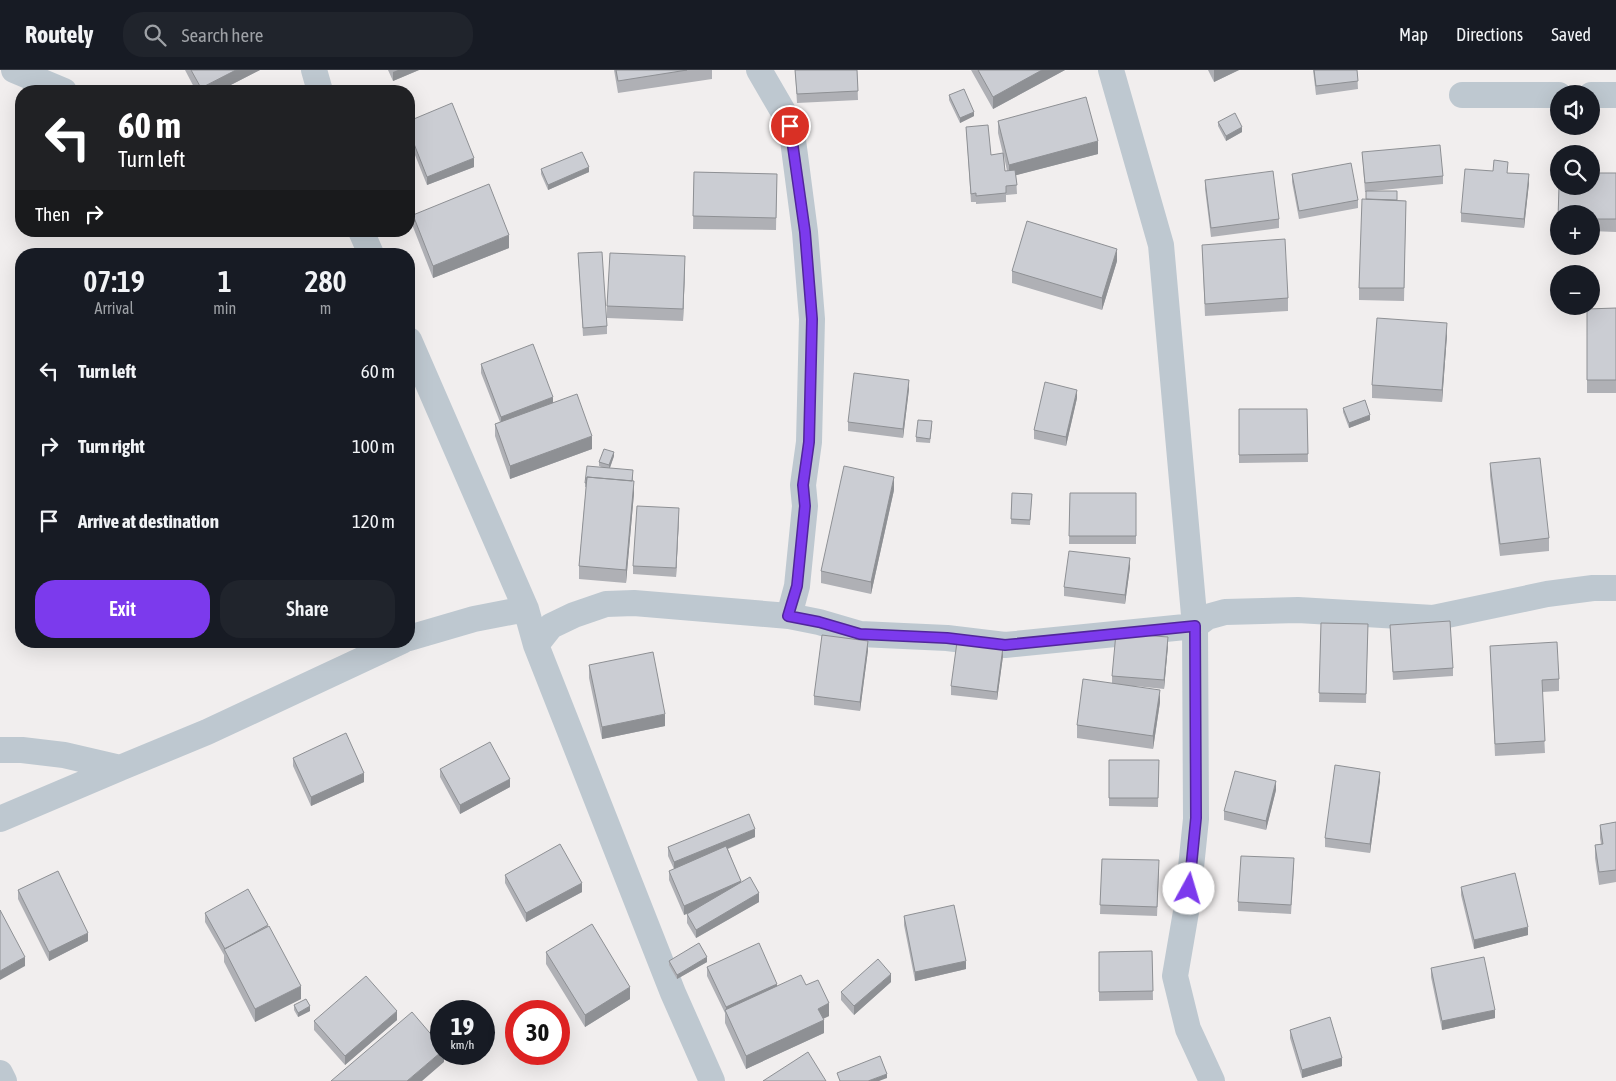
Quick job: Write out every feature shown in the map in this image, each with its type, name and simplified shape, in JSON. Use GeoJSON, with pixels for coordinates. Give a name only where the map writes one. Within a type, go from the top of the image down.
{"type":"FeatureCollection","features":[{"type":"Feature","properties":{"kind":"street"},"geometry":{"type":"LineString","coordinates":[[14,70],[50,85]]}},
{"type":"Feature","properties":{"kind":"street"},"geometry":{"type":"LineString","coordinates":[[314,70],[318,85]]}},
{"type":"Feature","properties":{"kind":"street"},"geometry":{"type":"LineString","coordinates":[[759,70],[790,126],[805,232],[812,319],[809,442],[803,485],[805,506],[797,586],[788,616]]}},
{"type":"Feature","properties":{"kind":"street"},"geometry":{"type":"LineString","coordinates":[[1111,70],[1161,245],[1195,626],[1196,818],[1188,906],[1175,976],[1188,1029],[1212,1081]]}},
{"type":"Feature","properties":{"kind":"street"},"geometry":{"type":"LineString","coordinates":[[1462,95],[1550,95]]}},
{"type":"Feature","properties":{"kind":"street"},"geometry":{"type":"LineString","coordinates":[[1600,95],[1616,95]]}},
{"type":"Feature","properties":{"kind":"street"},"geometry":{"type":"LineString","coordinates":[[415,354],[526,610],[536,645],[673,993],[712,1081]]}},
{"type":"Feature","properties":{"kind":"street"},"geometry":{"type":"LineString","coordinates":[[536,645],[551,626],[574,615],[606,604],[634,603],[788,616],[819,622],[860,634],[947,638],[1005,645],[1195,626],[1207,617],[1225,612],[1298,610],[1433,618],[1547,594],[1593,588],[1616,588]]}},
{"type":"Feature","properties":{"kind":"street"},"geometry":{"type":"LineString","coordinates":[[415,636],[474,619],[526,610]]}},
{"type":"Feature","properties":{"kind":"street"},"geometry":{"type":"LineString","coordinates":[[0,819],[207,732],[387,648]]}},
{"type":"Feature","properties":{"kind":"street"},"geometry":{"type":"LineString","coordinates":[[0,750],[22,750],[64,755],[120,768]]}},
{"type":"Feature","properties":{"kind":"street"},"geometry":{"type":"LineString","coordinates":[[0,1073],[4,1081]]}},
{"type":"Feature","properties":{"kind":"building"},"geometry":{"type":"Polygon","coordinates":[[[191,70],[236,70],[207,85],[199,85],[191,70]]]}},
{"type":"Feature","properties":{"kind":"building"},"geometry":{"type":"Polygon","coordinates":[[[616,70],[687,70],[618,81],[616,70]]]}},
{"type":"Feature","properties":{"kind":"building"},"geometry":{"type":"Polygon","coordinates":[[[795,70],[857,70],[858,91],[797,94],[795,70]]]}},
{"type":"Feature","properties":{"kind":"building"},"geometry":{"type":"Polygon","coordinates":[[[978,70],[1042,70],[993,97],[978,70]]]}},
{"type":"Feature","properties":{"kind":"building"},"geometry":{"type":"Polygon","coordinates":[[[1314,70],[1357,70],[1358,81],[1316,86],[1314,70]]]}},
{"type":"Feature","properties":{"kind":"building"},"geometry":{"type":"Polygon","coordinates":[[[964,89],[974,112],[960,118],[949,95],[964,89]]]}},
{"type":"Feature","properties":{"kind":"building"},"geometry":{"type":"Polygon","coordinates":[[[1086,97],[1098,141],[1009,165],[998,121],[1086,97]]]}},
{"type":"Feature","properties":{"kind":"building"},"geometry":{"type":"Polygon","coordinates":[[[452,103],[474,158],[427,177],[415,146],[415,118],[452,103]]]}},
{"type":"Feature","properties":{"kind":"building"},"geometry":{"type":"Polygon","coordinates":[[[1235,113],[1242,127],[1226,136],[1218,122],[1235,113]]]}},
{"type":"Feature","properties":{"kind":"building"},"geometry":{"type":"Polygon","coordinates":[[[988,125],[991,155],[1003,153],[1005,171],[1015,170],[1017,185],[1006,186],[1006,193],[976,196],[976,193],[971,194],[966,127],[988,125]]]}},
{"type":"Feature","properties":{"kind":"building"},"geometry":{"type":"Polygon","coordinates":[[[1440,145],[1443,176],[1365,183],[1362,152],[1440,145]]]}},
{"type":"Feature","properties":{"kind":"building"},"geometry":{"type":"Polygon","coordinates":[[[582,152],[589,167],[548,185],[541,169],[582,152]]]}},
{"type":"Feature","properties":{"kind":"building"},"geometry":{"type":"Polygon","coordinates":[[[1494,160],[1508,162],[1507,173],[1529,174],[1524,219],[1461,213],[1465,169],[1493,171],[1494,160]]]}},
{"type":"Feature","properties":{"kind":"building"},"geometry":{"type":"Polygon","coordinates":[[[1351,163],[1358,200],[1299,211],[1292,174],[1351,163]]]}},
{"type":"Feature","properties":{"kind":"building"},"geometry":{"type":"Polygon","coordinates":[[[1273,171],[1279,219],[1211,228],[1205,180],[1273,171]]]}},
{"type":"Feature","properties":{"kind":"building"},"geometry":{"type":"Polygon","coordinates":[[[694,172],[777,174],[776,218],[693,216],[694,172]]]}},
{"type":"Feature","properties":{"kind":"building"},"geometry":{"type":"Polygon","coordinates":[[[1600,173],[1616,173],[1616,219],[1600,219],[1600,205],[1558,205],[1559,195],[1600,195],[1600,173]]]}},
{"type":"Feature","properties":{"kind":"building"},"geometry":{"type":"Polygon","coordinates":[[[489,184],[509,235],[433,266],[415,220],[415,214],[489,184]]]}},
{"type":"Feature","properties":{"kind":"building"},"geometry":{"type":"Polygon","coordinates":[[[1366,191],[1397,191],[1397,200],[1366,199],[1366,191]]]}},
{"type":"Feature","properties":{"kind":"building"},"geometry":{"type":"Polygon","coordinates":[[[1362,199],[1406,201],[1404,288],[1359,288],[1362,199]]]}},
{"type":"Feature","properties":{"kind":"building"},"geometry":{"type":"Polygon","coordinates":[[[1027,221],[1117,249],[1102,298],[1012,271],[1027,221]]]}},
{"type":"Feature","properties":{"kind":"building"},"geometry":{"type":"Polygon","coordinates":[[[1285,239],[1288,298],[1205,304],[1202,245],[1285,239]]]}},
{"type":"Feature","properties":{"kind":"building"},"geometry":{"type":"Polygon","coordinates":[[[602,252],[607,326],[583,328],[578,253],[602,252]]]}},
{"type":"Feature","properties":{"kind":"building"},"geometry":{"type":"Polygon","coordinates":[[[610,253],[685,256],[683,309],[607,306],[610,253]]]}},
{"type":"Feature","properties":{"kind":"building"},"geometry":{"type":"Polygon","coordinates":[[[1616,308],[1616,380],[1587,380],[1587,315],[1600,315],[1600,309],[1616,308]]]}},
{"type":"Feature","properties":{"kind":"building"},"geometry":{"type":"Polygon","coordinates":[[[1377,318],[1447,323],[1442,390],[1372,385],[1377,318]]]}},
{"type":"Feature","properties":{"kind":"building"},"geometry":{"type":"Polygon","coordinates":[[[533,344],[553,397],[501,417],[481,364],[533,344]]]}},
{"type":"Feature","properties":{"kind":"building"},"geometry":{"type":"Polygon","coordinates":[[[854,373],[909,380],[903,429],[848,422],[854,373]]]}},
{"type":"Feature","properties":{"kind":"building"},"geometry":{"type":"Polygon","coordinates":[[[1045,382],[1077,390],[1066,437],[1034,430],[1045,382]]]}},
{"type":"Feature","properties":{"kind":"building"},"geometry":{"type":"Polygon","coordinates":[[[577,394],[592,436],[510,466],[495,424],[577,394]]]}},
{"type":"Feature","properties":{"kind":"building"},"geometry":{"type":"Polygon","coordinates":[[[1365,400],[1370,415],[1349,423],[1343,408],[1365,400]]]}},
{"type":"Feature","properties":{"kind":"building"},"geometry":{"type":"Polygon","coordinates":[[[1239,409],[1307,409],[1308,454],[1239,455],[1239,409]]]}},
{"type":"Feature","properties":{"kind":"building"},"geometry":{"type":"Polygon","coordinates":[[[918,420],[932,421],[930,439],[916,437],[918,420]]]}},
{"type":"Feature","properties":{"kind":"building"},"geometry":{"type":"Polygon","coordinates":[[[604,449],[614,452],[609,465],[599,462],[604,449]]]}},
{"type":"Feature","properties":{"kind":"building"},"geometry":{"type":"Polygon","coordinates":[[[1540,458],[1549,538],[1500,544],[1490,463],[1540,458]]]}},
{"type":"Feature","properties":{"kind":"building"},"geometry":{"type":"Polygon","coordinates":[[[587,466],[633,470],[632,481],[587,477],[585,483],[587,466]]]}},
{"type":"Feature","properties":{"kind":"building"},"geometry":{"type":"Polygon","coordinates":[[[844,466],[894,477],[871,582],[821,571],[844,466]]]}},
{"type":"Feature","properties":{"kind":"building"},"geometry":{"type":"Polygon","coordinates":[[[587,477],[634,481],[626,570],[579,566],[587,477]]]}},
{"type":"Feature","properties":{"kind":"building"},"geometry":{"type":"Polygon","coordinates":[[[1012,493],[1032,494],[1030,520],[1011,519],[1012,493]]]}},
{"type":"Feature","properties":{"kind":"building"},"geometry":{"type":"Polygon","coordinates":[[[1070,493],[1136,493],[1136,536],[1069,536],[1070,493]]]}},
{"type":"Feature","properties":{"kind":"building"},"geometry":{"type":"Polygon","coordinates":[[[637,506],[679,508],[676,568],[633,566],[637,506]]]}},
{"type":"Feature","properties":{"kind":"building"},"geometry":{"type":"Polygon","coordinates":[[[1069,551],[1130,558],[1125,595],[1064,587],[1069,551]]]}},
{"type":"Feature","properties":{"kind":"building"},"geometry":{"type":"Polygon","coordinates":[[[1450,621],[1453,668],[1393,672],[1390,625],[1450,621]]]}},
{"type":"Feature","properties":{"kind":"building"},"geometry":{"type":"Polygon","coordinates":[[[1321,623],[1368,624],[1366,694],[1319,693],[1321,623]]]}},
{"type":"Feature","properties":{"kind":"building"},"geometry":{"type":"Polygon","coordinates":[[[1116,633],[1168,637],[1164,680],[1112,676],[1116,633]]]}},
{"type":"Feature","properties":{"kind":"building"},"geometry":{"type":"Polygon","coordinates":[[[822,635],[868,641],[860,702],[814,696],[822,635]]]}},
{"type":"Feature","properties":{"kind":"building"},"geometry":{"type":"Polygon","coordinates":[[[957,642],[1003,647],[997,692],[951,686],[957,642]]]}},
{"type":"Feature","properties":{"kind":"building"},"geometry":{"type":"Polygon","coordinates":[[[1557,642],[1559,679],[1542,680],[1545,741],[1495,744],[1490,646],[1557,642]]]}},
{"type":"Feature","properties":{"kind":"building"},"geometry":{"type":"Polygon","coordinates":[[[653,652],[665,714],[602,727],[589,665],[653,652]]]}},
{"type":"Feature","properties":{"kind":"building"},"geometry":{"type":"Polygon","coordinates":[[[1083,679],[1160,690],[1153,736],[1077,725],[1083,679]]]}},
{"type":"Feature","properties":{"kind":"building"},"geometry":{"type":"Polygon","coordinates":[[[346,733],[364,773],[311,797],[293,758],[346,733]]]}},
{"type":"Feature","properties":{"kind":"building"},"geometry":{"type":"Polygon","coordinates":[[[490,742],[510,779],[460,805],[440,769],[490,742]]]}},
{"type":"Feature","properties":{"kind":"building"},"geometry":{"type":"Polygon","coordinates":[[[1109,760],[1159,760],[1158,798],[1109,798],[1109,760]]]}},
{"type":"Feature","properties":{"kind":"building"},"geometry":{"type":"Polygon","coordinates":[[[1335,765],[1380,772],[1370,844],[1325,838],[1335,765]]]}},
{"type":"Feature","properties":{"kind":"building"},"geometry":{"type":"Polygon","coordinates":[[[1235,771],[1276,781],[1266,821],[1224,811],[1235,771]]]}},
{"type":"Feature","properties":{"kind":"building"},"geometry":{"type":"Polygon","coordinates":[[[749,814],[755,829],[674,862],[668,847],[749,814]]]}},
{"type":"Feature","properties":{"kind":"building"},"geometry":{"type":"Polygon","coordinates":[[[1616,822],[1616,870],[1599,872],[1595,845],[1603,844],[1600,825],[1616,822]]]}},
{"type":"Feature","properties":{"kind":"building"},"geometry":{"type":"Polygon","coordinates":[[[560,844],[582,883],[526,913],[505,875],[560,844]]]}},
{"type":"Feature","properties":{"kind":"building"},"geometry":{"type":"Polygon","coordinates":[[[726,846],[741,881],[684,906],[669,871],[726,846]]]}},
{"type":"Feature","properties":{"kind":"building"},"geometry":{"type":"Polygon","coordinates":[[[1241,856],[1294,858],[1291,905],[1238,902],[1241,856]]]}},
{"type":"Feature","properties":{"kind":"building"},"geometry":{"type":"Polygon","coordinates":[[[1102,859],[1159,860],[1157,907],[1100,905],[1102,859]]]}},
{"type":"Feature","properties":{"kind":"building"},"geometry":{"type":"Polygon","coordinates":[[[58,871],[88,933],[49,952],[18,890],[58,871]]]}},
{"type":"Feature","properties":{"kind":"building"},"geometry":{"type":"Polygon","coordinates":[[[1515,873],[1528,927],[1474,940],[1461,887],[1515,873]]]}},
{"type":"Feature","properties":{"kind":"building"},"geometry":{"type":"Polygon","coordinates":[[[750,877],[759,893],[696,930],[687,914],[750,877]]]}},
{"type":"Feature","properties":{"kind":"building"},"geometry":{"type":"Polygon","coordinates":[[[248,889],[268,925],[225,949],[205,913],[248,889]]]}},
{"type":"Feature","properties":{"kind":"building"},"geometry":{"type":"Polygon","coordinates":[[[954,905],[966,961],[915,972],[904,916],[954,905]]]}},
{"type":"Feature","properties":{"kind":"building"},"geometry":{"type":"Polygon","coordinates":[[[0,910],[25,957],[0,971],[0,910]]]}},
{"type":"Feature","properties":{"kind":"building"},"geometry":{"type":"Polygon","coordinates":[[[592,924],[630,987],[585,1015],[546,952],[592,924]]]}},
{"type":"Feature","properties":{"kind":"building"},"geometry":{"type":"Polygon","coordinates":[[[269,926],[301,986],[255,1009],[224,949],[269,926]]]}},
{"type":"Feature","properties":{"kind":"building"},"geometry":{"type":"Polygon","coordinates":[[[699,943],[707,957],[677,975],[669,961],[699,943]]]}},
{"type":"Feature","properties":{"kind":"building"},"geometry":{"type":"Polygon","coordinates":[[[759,943],[777,984],[726,1007],[707,967],[759,943]]]}},
{"type":"Feature","properties":{"kind":"building"},"geometry":{"type":"Polygon","coordinates":[[[1152,951],[1153,991],[1099,992],[1099,952],[1152,951]]]}},
{"type":"Feature","properties":{"kind":"building"},"geometry":{"type":"Polygon","coordinates":[[[1484,957],[1495,1010],[1442,1021],[1431,968],[1484,957]]]}},
{"type":"Feature","properties":{"kind":"building"},"geometry":{"type":"Polygon","coordinates":[[[878,959],[891,974],[854,1006],[841,992],[878,959]]]}},
{"type":"Feature","properties":{"kind":"building"},"geometry":{"type":"Polygon","coordinates":[[[801,975],[806,985],[818,980],[829,1003],[818,1009],[824,1020],[746,1056],[725,1010],[801,975]]]}},
{"type":"Feature","properties":{"kind":"building"},"geometry":{"type":"Polygon","coordinates":[[[366,976],[397,1011],[345,1056],[314,1021],[366,976]]]}},
{"type":"Feature","properties":{"kind":"building"},"geometry":{"type":"Polygon","coordinates":[[[306,999],[310,1006],[298,1013],[294,1005],[306,999]]]}},
{"type":"Feature","properties":{"kind":"building"},"geometry":{"type":"Polygon","coordinates":[[[412,1012],[430,1033],[430,1061],[407,1081],[331,1081],[412,1012]]]}},
{"type":"Feature","properties":{"kind":"building"},"geometry":{"type":"Polygon","coordinates":[[[1330,1017],[1342,1058],[1302,1070],[1290,1030],[1330,1017]]]}},
{"type":"Feature","properties":{"kind":"building"},"geometry":{"type":"Polygon","coordinates":[[[808,1052],[826,1081],[763,1081],[808,1052]]]}},
{"type":"Feature","properties":{"kind":"building"},"geometry":{"type":"Polygon","coordinates":[[[880,1056],[887,1074],[868,1081],[840,1081],[837,1073],[880,1056]]]}},
{"type":"Feature","properties":{"kind":"route"},"geometry":{"type":"LineString","coordinates":[[790,126],[805,232],[812,319],[809,442],[803,485],[805,506],[797,586],[788,616],[819,622],[860,634],[947,638],[1005,645],[1195,626],[1196,818],[1189,889]]}}]}
